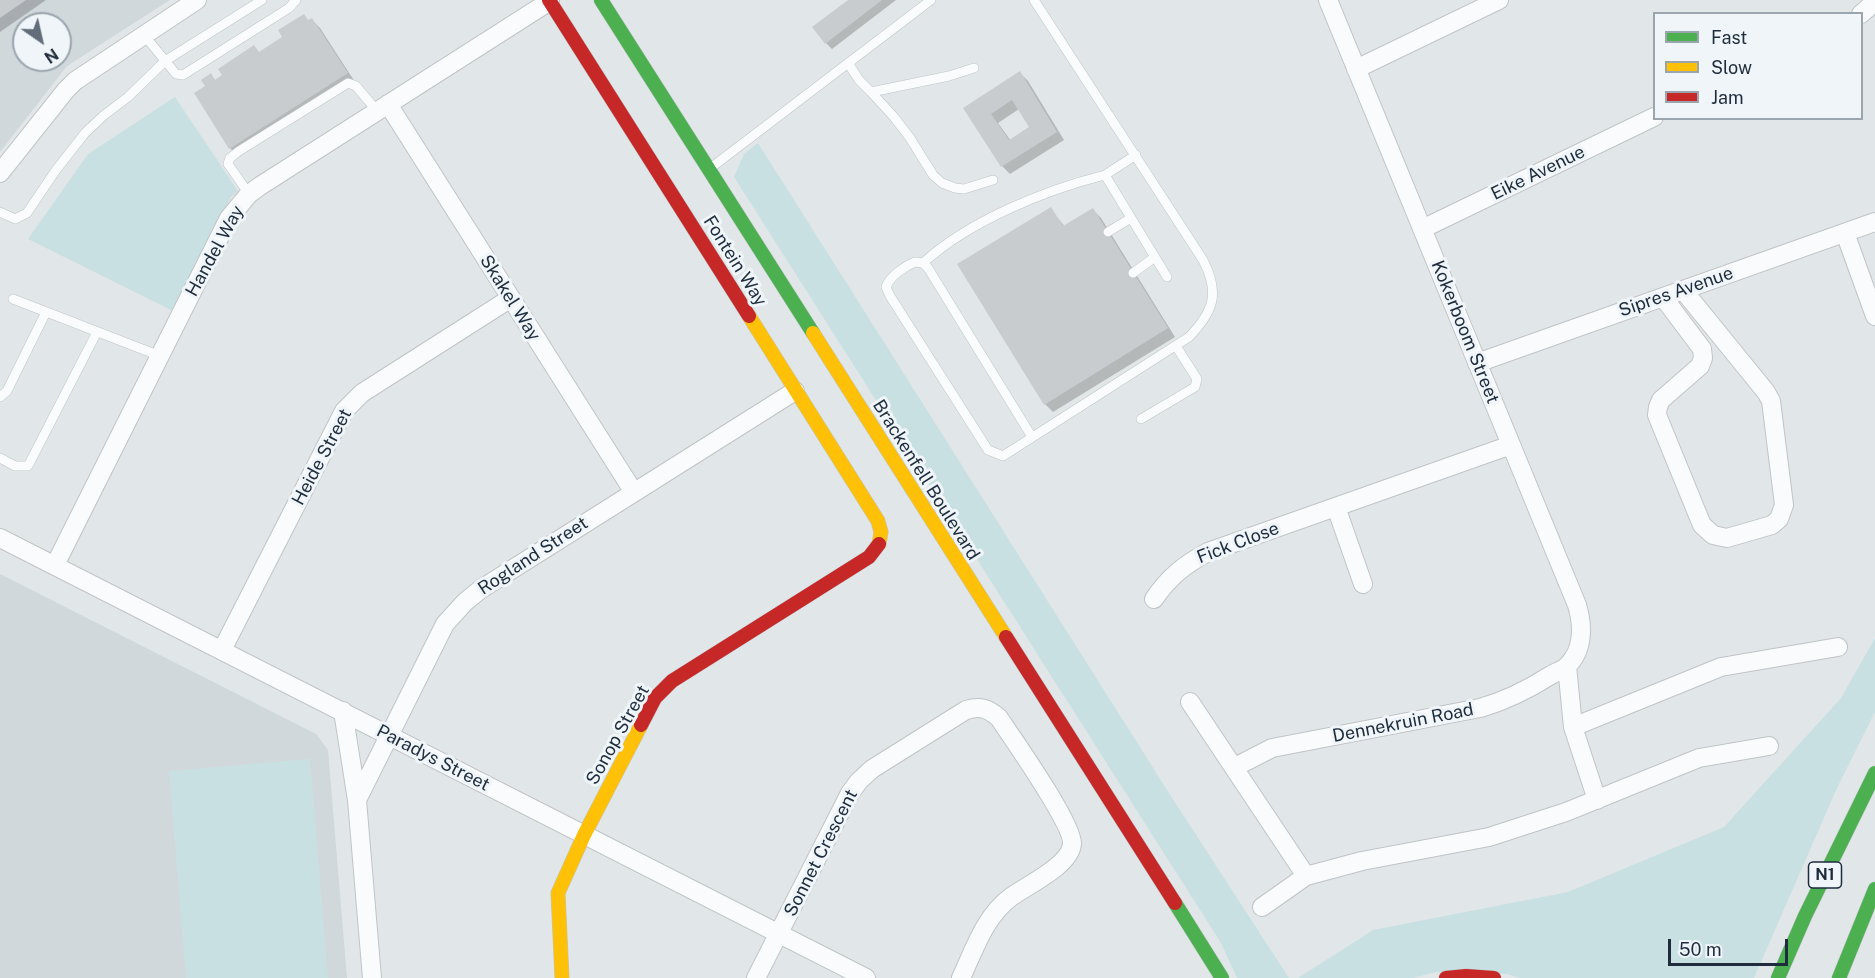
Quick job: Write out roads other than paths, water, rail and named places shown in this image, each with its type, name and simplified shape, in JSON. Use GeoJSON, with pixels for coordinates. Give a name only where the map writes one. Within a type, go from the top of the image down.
{"type":"FeatureCollection","features":[{"type":"Feature","properties":{"kind":"main road","name":"Brackenfell Boulevard"},"geometry":{"type":"LineString","coordinates":[[601,0],[1222,978]]}},
{"type":"Feature","properties":{"kind":"main road","name":"Fontein Way"},"geometry":{"type":"LineString","coordinates":[[550,1],[878,521],[882,533],[880,544]]}},
{"type":"Feature","properties":{"kind":"main road","name":"Sonop Street"},"geometry":{"type":"LineString","coordinates":[[562,978],[558,893],[584,835],[648,710],[662,691],[680,676],[856,566],[876,551],[880,544]]}},
{"type":"Feature","properties":{"kind":"main road","name":"N1"},"geometry":{"type":"LineString","coordinates":[[1778,978],[1805,916],[1875,773]]}},
{"type":"Feature","properties":{"kind":"main road"},"geometry":{"type":"LineString","coordinates":[[1839,978],[1875,890]]}},
{"type":"Feature","properties":{"kind":"main road"},"geometry":{"type":"LineString","coordinates":[[1446,978],[1466,976],[1494,978]]}},
{"type":"Feature","properties":{"kind":"street"},"geometry":{"type":"LineString","coordinates":[[0,173],[75,81],[197,0]]}},
{"type":"Feature","properties":{"kind":"street","name":"Kokerboom Street"},"geometry":{"type":"LineString","coordinates":[[1328,0],[1581,616],[1581,640],[1567,666]]}},
{"type":"Feature","properties":{"kind":"street"},"geometry":{"type":"LineString","coordinates":[[1356,69],[1499,0]]}},
{"type":"Feature","properties":{"kind":"street","name":"Handel Way"},"geometry":{"type":"LineString","coordinates":[[55,565],[229,218],[249,194],[550,1]]}},
{"type":"Feature","properties":{"kind":"street"},"geometry":{"type":"LineString","coordinates":[[1863,12],[1875,2]]}},
{"type":"Feature","properties":{"kind":"street","name":"Skakel Way"},"geometry":{"type":"LineString","coordinates":[[382,107],[511,298],[633,491]]}},
{"type":"Feature","properties":{"kind":"street","name":"Eike Avenue"},"geometry":{"type":"LineString","coordinates":[[1422,229],[1653,117]]}},
{"type":"Feature","properties":{"kind":"street","name":"Sipres Avenue"},"geometry":{"type":"LineString","coordinates":[[1477,363],[1875,222]]}},
{"type":"Feature","properties":{"kind":"street"},"geometry":{"type":"LineString","coordinates":[[1845,233],[1875,316]]}},
{"type":"Feature","properties":{"kind":"street"},"geometry":{"type":"LineString","coordinates":[[1663,297],[1702,349],[1701,366],[1661,400],[1657,415],[1702,525],[1713,535],[1727,538],[1763,528],[1779,519],[1784,505],[1771,401],[1683,290]]}},
{"type":"Feature","properties":{"kind":"street","name":"Heide Street"},"geometry":{"type":"LineString","coordinates":[[222,650],[344,411],[362,393],[511,298]]}},
{"type":"Feature","properties":{"kind":"street","name":"Rogland Street"},"geometry":{"type":"LineString","coordinates":[[357,800],[445,624],[454,613],[482,589],[795,390]]}},
{"type":"Feature","properties":{"kind":"street","name":"Fick Close"},"geometry":{"type":"LineString","coordinates":[[1154,599],[1171,576],[1184,564],[1208,552],[1511,445]]}},
{"type":"Feature","properties":{"kind":"street"},"geometry":{"type":"LineString","coordinates":[[1336,507],[1363,584]]}},
{"type":"Feature","properties":{"kind":"street","name":"Paradys Street"},"geometry":{"type":"LineString","coordinates":[[0,538],[866,978]]}},
{"type":"Feature","properties":{"kind":"street"},"geometry":{"type":"LineString","coordinates":[[1574,727],[1720,667],[1838,647]]}},
{"type":"Feature","properties":{"kind":"street"},"geometry":{"type":"LineString","coordinates":[[1567,666],[1574,727],[1597,800]]}},
{"type":"Feature","properties":{"kind":"street","name":"Dennekruin Road"},"geometry":{"type":"LineString","coordinates":[[1235,767],[1272,748],[1497,704],[1567,666]]}},
{"type":"Feature","properties":{"kind":"street"},"geometry":{"type":"LineString","coordinates":[[1190,702],[1306,876]]}},
{"type":"Feature","properties":{"kind":"street","name":"Sonnet Crescent"},"geometry":{"type":"LineString","coordinates":[[756,978],[839,813],[859,781],[872,769],[966,711],[978,706],[993,712],[1002,723],[1065,822],[1072,842],[1067,857],[1059,865],[1010,898],[993,914],[961,978]]}},
{"type":"Feature","properties":{"kind":"street"},"geometry":{"type":"LineString","coordinates":[[343,711],[357,800],[372,978]]}},
{"type":"Feature","properties":{"kind":"street"},"geometry":{"type":"LineString","coordinates":[[1262,907],[1306,876],[1362,861],[1473,841],[1597,800],[1699,758],[1769,746]]}},
{"type":"Feature","properties":{"kind":"lane"},"geometry":{"type":"LineString","coordinates":[[0,212],[15,219],[27,213],[56,170],[85,133],[103,116],[128,97],[165,62],[262,0]]}},
{"type":"Feature","properties":{"kind":"lane"},"geometry":{"type":"LineString","coordinates":[[144,35],[176,74],[183,75],[290,8],[296,0]]}},
{"type":"Feature","properties":{"kind":"lane"},"geometry":{"type":"LineString","coordinates":[[708,170],[930,0]]}},
{"type":"Feature","properties":{"kind":"lane"},"geometry":{"type":"LineString","coordinates":[[1034,0],[1136,155],[1203,260],[1212,281],[1213,296],[1210,310],[1201,324],[1189,337],[1176,346],[1003,456],[988,450],[890,296],[886,287],[888,282],[911,263],[923,263],[943,245],[1024,202],[1105,175],[1136,155]]}},
{"type":"Feature","properties":{"kind":"lane"},"geometry":{"type":"LineString","coordinates":[[848,63],[859,80],[905,131],[933,175],[942,183],[964,189],[993,180]]}},
{"type":"Feature","properties":{"kind":"lane"},"geometry":{"type":"LineString","coordinates":[[871,92],[949,76],[974,68]]}},
{"type":"Feature","properties":{"kind":"lane"},"geometry":{"type":"LineString","coordinates":[[249,194],[228,164],[230,158],[239,151],[343,85],[351,83],[382,107]]}},
{"type":"Feature","properties":{"kind":"lane"},"geometry":{"type":"LineString","coordinates":[[1105,175],[1167,277]]}},
{"type":"Feature","properties":{"kind":"lane"},"geometry":{"type":"LineString","coordinates":[[1108,232],[1131,218]]}},
{"type":"Feature","properties":{"kind":"lane"},"geometry":{"type":"LineString","coordinates":[[1133,273],[1155,257]]}},
{"type":"Feature","properties":{"kind":"lane"},"geometry":{"type":"LineString","coordinates":[[923,263],[1032,437]]}},
{"type":"Feature","properties":{"kind":"lane"},"geometry":{"type":"LineString","coordinates":[[13,299],[160,356]]}},
{"type":"Feature","properties":{"kind":"lane"},"geometry":{"type":"LineString","coordinates":[[0,397],[7,391],[46,312]]}},
{"type":"Feature","properties":{"kind":"lane"},"geometry":{"type":"LineString","coordinates":[[0,458],[20,467],[30,463],[97,332]]}},
{"type":"Feature","properties":{"kind":"lane"},"geometry":{"type":"LineString","coordinates":[[1141,419],[1198,383],[1176,346]]}}]}
